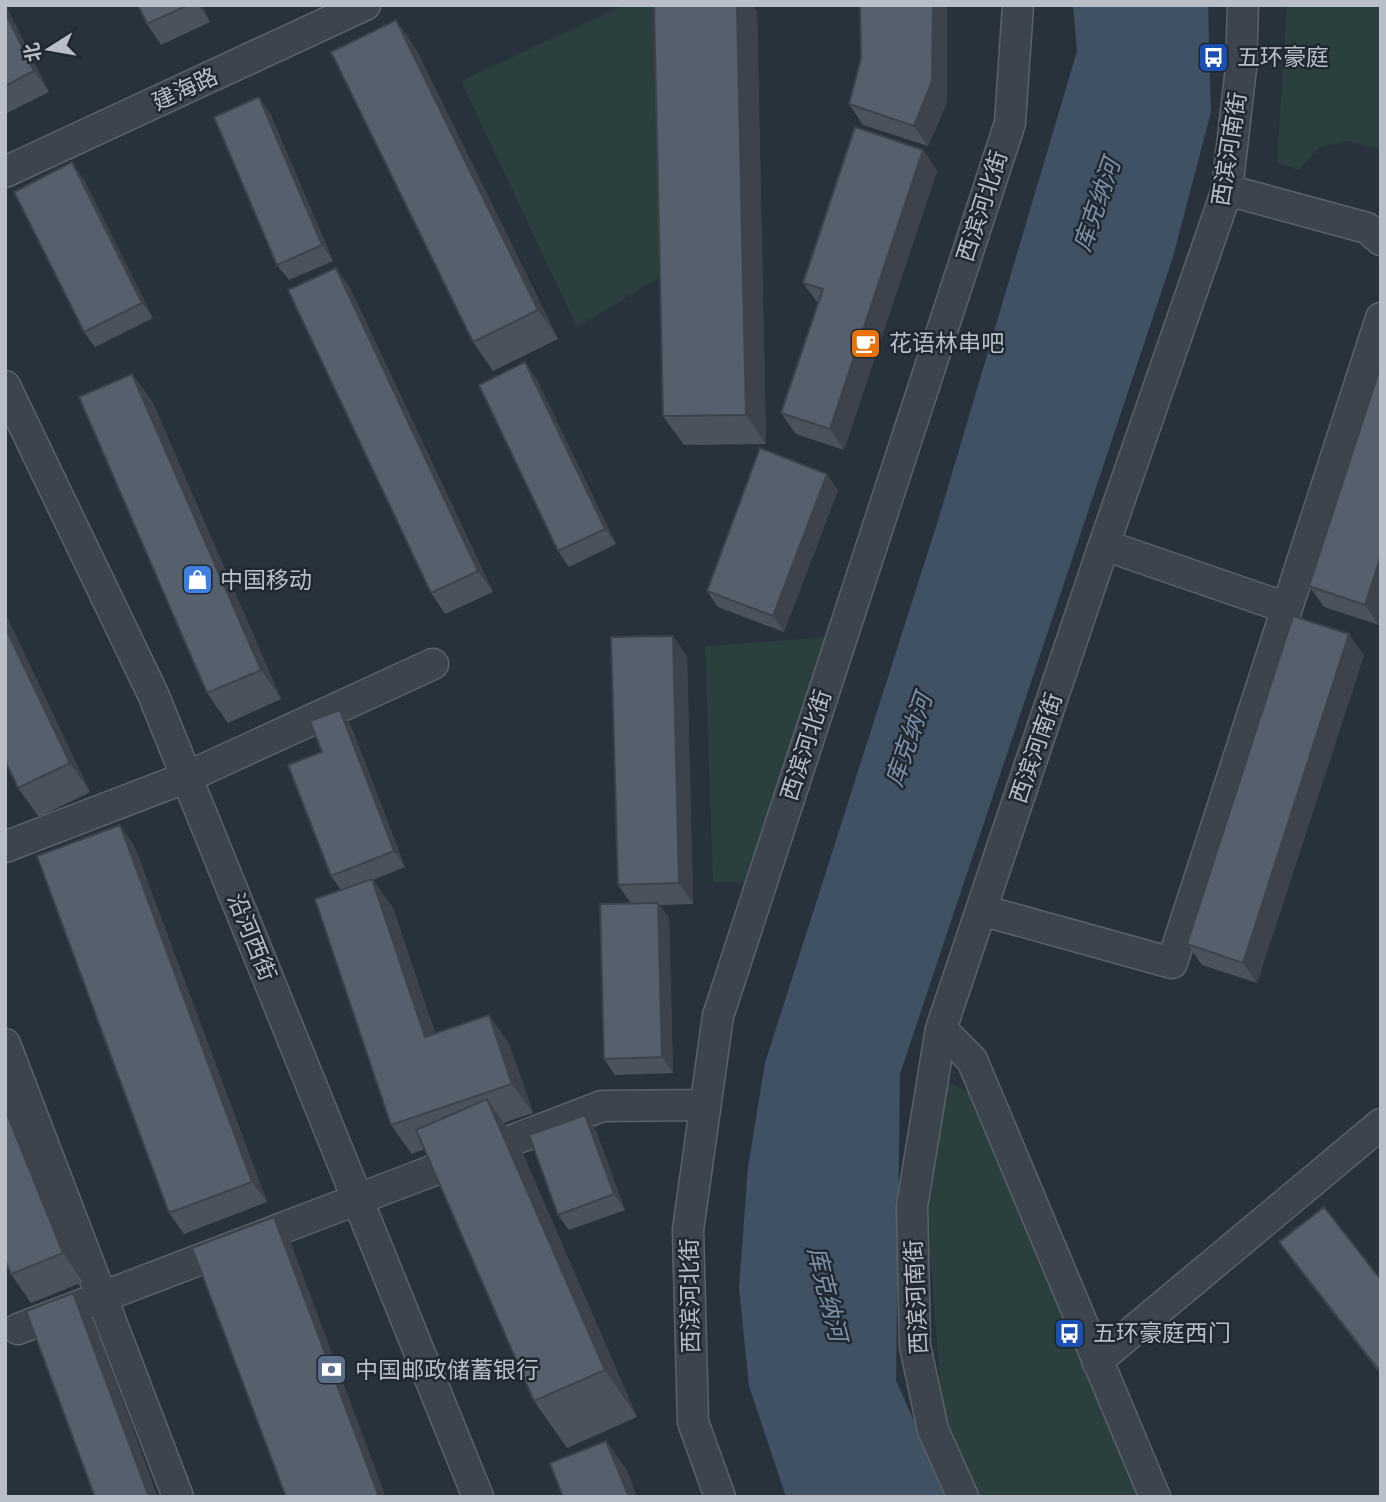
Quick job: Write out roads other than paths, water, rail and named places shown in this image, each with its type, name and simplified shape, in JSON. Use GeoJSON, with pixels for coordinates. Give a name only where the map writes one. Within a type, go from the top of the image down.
{"type":"FeatureCollection","features":[{"type":"Feature","properties":{"kind":"street","name":"建海路"},"geometry":{"type":"LineString","coordinates":[[5,172],[365,5]]}},
{"type":"Feature","properties":{"kind":"street","name":"西滨河北街"},"geometry":{"type":"LineString","coordinates":[[720,1497],[693,1422],[688,1230],[718,1016],[1010,123],[1018,5]]}},
{"type":"Feature","properties":{"kind":"street","name":"西滨河南街"},"geometry":{"type":"LineString","coordinates":[[963,1497],[933,1430],[915,1346],[912,1206],[941,1029],[1227,190],[1241,68],[1243,5]]}},
{"type":"Feature","properties":{"kind":"street"},"geometry":{"type":"LineString","coordinates":[[1227,190],[1367,228],[1381,240]]}},
{"type":"Feature","properties":{"kind":"street"},"geometry":{"type":"LineString","coordinates":[[981,910],[1172,963],[1381,318]]}},
{"type":"Feature","properties":{"kind":"street","name":"沿河西街"},"geometry":{"type":"LineString","coordinates":[[5,386],[148,681],[478,1497]]}},
{"type":"Feature","properties":{"kind":"street"},"geometry":{"type":"LineString","coordinates":[[1104,545],[1287,608]]}},
{"type":"Feature","properties":{"kind":"street"},"geometry":{"type":"LineString","coordinates":[[5,847],[187,777],[433,664]]}},
{"type":"Feature","properties":{"kind":"street"},"geometry":{"type":"LineString","coordinates":[[941,1029],[971,1060],[1155,1497]]}},
{"type":"Feature","properties":{"kind":"street"},"geometry":{"type":"LineString","coordinates":[[5,1044],[178,1497]]}},
{"type":"Feature","properties":{"kind":"street"},"geometry":{"type":"LineString","coordinates":[[18,1329],[602,1106],[705,1105]]}},
{"type":"Feature","properties":{"kind":"street"},"geometry":{"type":"LineString","coordinates":[[1097,1361],[1381,1124]]}},
{"type":"Feature","properties":{"kind":"water","name":"库克纳河"},"geometry":{"type":"Polygon","coordinates":[[[1073,5],[1208,5],[1211,112],[1173,257],[900,1074],[896,1380],[947,1497],[786,1497],[749,1386],[739,1288],[748,1167],[765,1063],[940,514],[1077,51],[1073,5]]]}},
{"type":"Feature","properties":{"kind":"place","name":"五环豪庭"},"geometry":{"type":"Point","coordinates":[1214,57]}},
{"type":"Feature","properties":{"kind":"place","name":"花语林串吧"},"geometry":{"type":"Point","coordinates":[866,343]}},
{"type":"Feature","properties":{"kind":"place","name":"中国移动"},"geometry":{"type":"Point","coordinates":[197,580]}},
{"type":"Feature","properties":{"kind":"place","name":"五环豪庭西门"},"geometry":{"type":"Point","coordinates":[1070,1333]}},
{"type":"Feature","properties":{"kind":"place","name":"中国邮政储蓄银行"},"geometry":{"type":"Point","coordinates":[332,1370]}}]}
